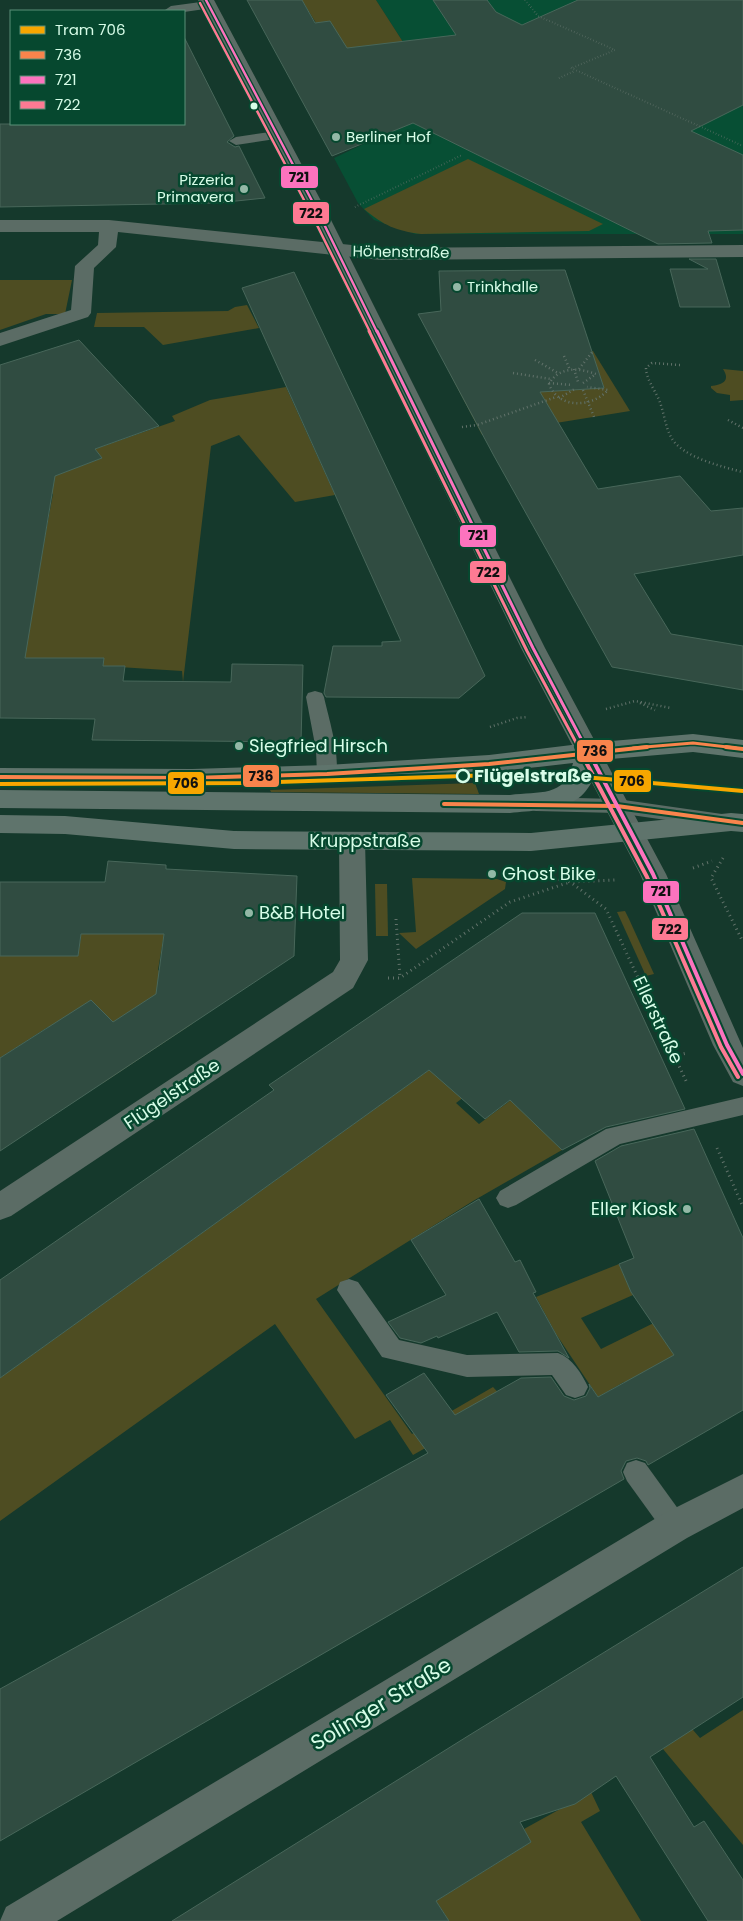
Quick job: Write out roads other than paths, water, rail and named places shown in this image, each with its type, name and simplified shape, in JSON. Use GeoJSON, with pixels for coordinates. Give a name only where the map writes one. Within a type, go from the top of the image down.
{"type":"FeatureCollection","features":[{"type":"Feature","properties":{"kind":"main road"},"geometry":{"type":"LineString","coordinates":[[0,777],[192,778],[327,774],[489,764],[588,752],[693,743],[743,749]]}},
{"type":"Feature","properties":{"kind":"main road","name":"Kruppstraße"},"geometry":{"type":"LineString","coordinates":[[0,799],[510,804],[560,797],[571,792],[578,785],[588,752]]}},
{"type":"Feature","properties":{"kind":"main road","name":"Kruppstraße"},"geometry":{"type":"LineString","coordinates":[[0,824],[65,825],[234,840],[531,842],[737,822]]}},
{"type":"Feature","properties":{"kind":"street"},"geometry":{"type":"LineString","coordinates":[[209,5],[319,214],[533,648],[653,874],[727,1045],[743,1074]]}},
{"type":"Feature","properties":{"kind":"street","name":"Höhenstraße"},"geometry":{"type":"LineString","coordinates":[[0,226],[109,226],[381,254],[743,251]]}},
{"type":"Feature","properties":{"kind":"street"},"geometry":{"type":"LineString","coordinates":[[0,340],[81,313],[85,266],[107,248],[109,226]]}},
{"type":"Feature","properties":{"kind":"street","name":"Flügelstraße"},"geometry":{"type":"LineString","coordinates":[[0,1207],[343,980],[354,960],[352,841]]}},
{"type":"Feature","properties":{"kind":"street","name":"Solinger Straße"},"geometry":{"type":"LineString","coordinates":[[20,1921],[675,1526],[743,1490]]}},
{"type":"Feature","properties":{"kind":"lane"},"geometry":{"type":"LineString","coordinates":[[171,10],[209,5]]}},
{"type":"Feature","properties":{"kind":"lane"},"geometry":{"type":"LineString","coordinates":[[185,14],[209,5]]}},
{"type":"Feature","properties":{"kind":"lane"},"geometry":{"type":"LineString","coordinates":[[236,140],[277,135]]}},
{"type":"Feature","properties":{"kind":"lane"},"geometry":{"type":"LineString","coordinates":[[315,697],[326,750],[327,774]]}},
{"type":"Feature","properties":{"kind":"lane","name":"Kruppstraße"},"geometry":{"type":"LineString","coordinates":[[510,804],[617,806],[737,822]]}},
{"type":"Feature","properties":{"kind":"lane"},"geometry":{"type":"LineString","coordinates":[[508,1198],[614,1136],[743,1106]]}},
{"type":"Feature","properties":{"kind":"lane"},"geometry":{"type":"LineString","coordinates":[[349,1290],[391,1349],[466,1366],[558,1364],[575,1386]]}},
{"type":"Feature","properties":{"kind":"lane"},"geometry":{"type":"LineString","coordinates":[[636,1472],[675,1526]]}},
{"type":"Feature","properties":{"kind":"tram line","name":"706"},"geometry":{"type":"LineString","coordinates":[[0,784],[243,783],[495,775],[595,778],[743,791]]}},
{"type":"Feature","properties":{"kind":"place","name":"Berliner Hof"},"geometry":{"type":"Point","coordinates":[336,137]}},
{"type":"Feature","properties":{"kind":"place","name":"Pizzeria Primavera"},"geometry":{"type":"Point","coordinates":[244,189]}},
{"type":"Feature","properties":{"kind":"place","name":"Trinkhalle"},"geometry":{"type":"Point","coordinates":[457,287]}},
{"type":"Feature","properties":{"kind":"place","name":"Siegfried Hirsch"},"geometry":{"type":"Point","coordinates":[239,746]}},
{"type":"Feature","properties":{"kind":"place","name":"Flügelstraße"},"geometry":{"type":"Point","coordinates":[463,776]}},
{"type":"Feature","properties":{"kind":"place","name":"Ghost Bike"},"geometry":{"type":"Point","coordinates":[492,874]}},
{"type":"Feature","properties":{"kind":"place","name":"B&B Hotel"},"geometry":{"type":"Point","coordinates":[249,913]}},
{"type":"Feature","properties":{"kind":"place","name":"Eller Kiosk"},"geometry":{"type":"Point","coordinates":[687,1209]}}]}
